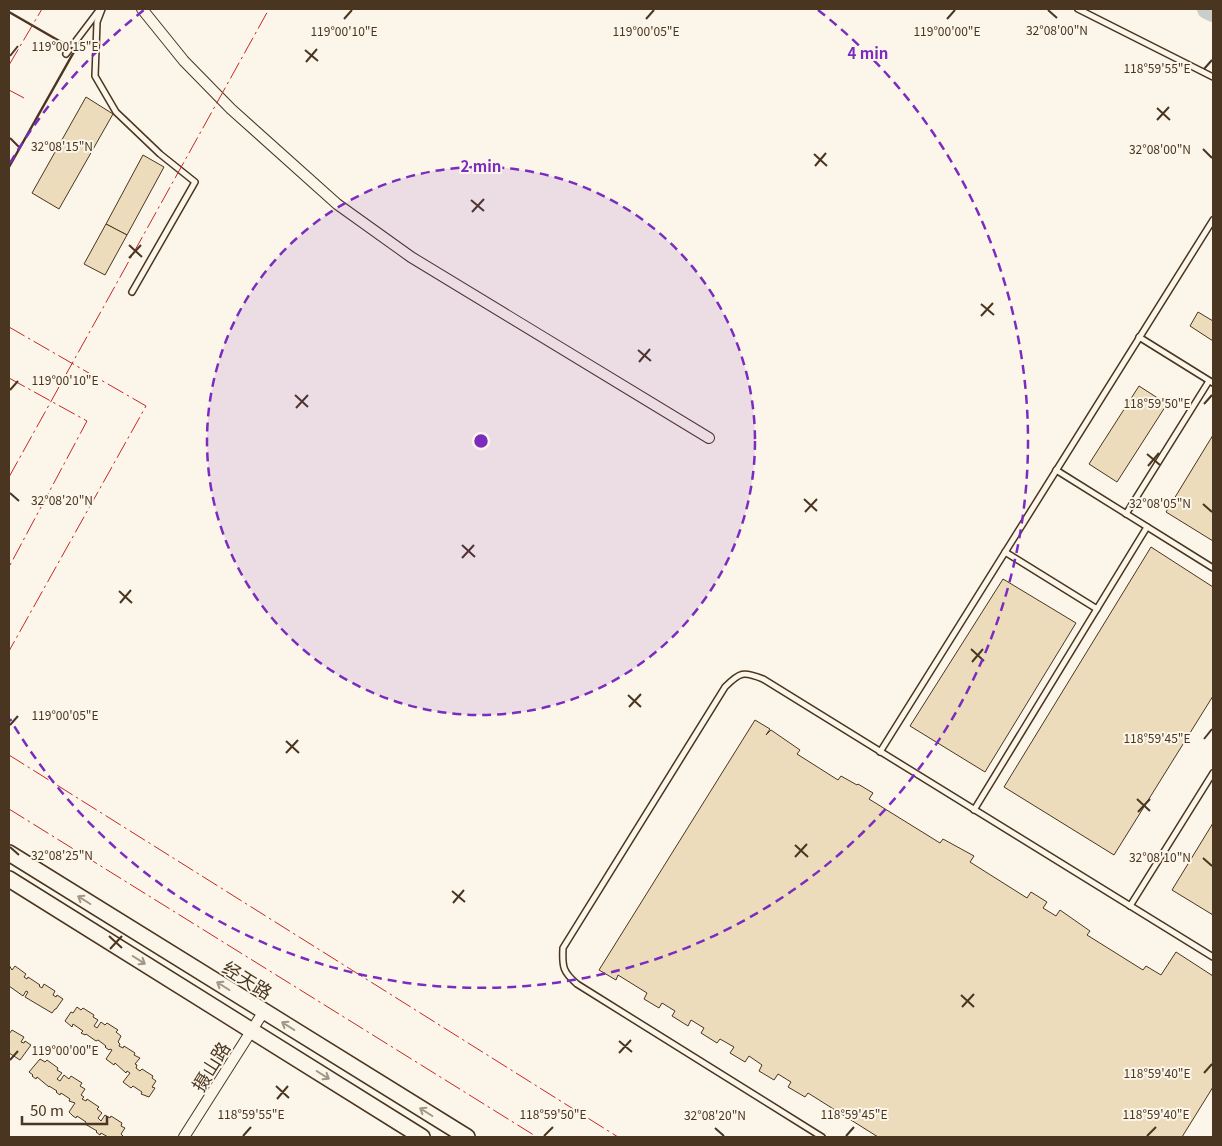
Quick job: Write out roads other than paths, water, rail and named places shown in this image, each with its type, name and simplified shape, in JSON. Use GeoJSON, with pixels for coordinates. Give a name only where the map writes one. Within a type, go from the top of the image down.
{"type":"FeatureCollection","features":[{"type":"Feature","properties":{"kind":"main road","name":"经天路"},"geometry":{"type":"LineString","coordinates":[[9,853],[467,1137]]}},
{"type":"Feature","properties":{"kind":"main road"},"geometry":{"type":"LineString","coordinates":[[9,879],[422,1137]]}},
{"type":"Feature","properties":{"kind":"street"},"geometry":{"type":"LineString","coordinates":[[142,9],[184,61],[231,109],[337,204],[411,257],[709,438]]}},
{"type":"Feature","properties":{"kind":"street","name":"摄山路"},"geometry":{"type":"LineString","coordinates":[[184,1137],[264,1011]]}},
{"type":"Feature","properties":{"kind":"lane"},"geometry":{"type":"LineString","coordinates":[[66,54],[101,9]]}},
{"type":"Feature","properties":{"kind":"lane"},"geometry":{"type":"LineString","coordinates":[[101,9],[97,22],[95,76],[116,112],[160,154],[195,182],[132,292]]}},
{"type":"Feature","properties":{"kind":"lane"},"geometry":{"type":"LineString","coordinates":[[1078,9],[1213,78]]}},
{"type":"Feature","properties":{"kind":"lane"},"geometry":{"type":"LineString","coordinates":[[880,752],[1213,220]]}},
{"type":"Feature","properties":{"kind":"lane"},"geometry":{"type":"LineString","coordinates":[[1126,514],[1211,382],[1139,338]]}},
{"type":"Feature","properties":{"kind":"lane"},"geometry":{"type":"LineString","coordinates":[[1056,470],[1213,568]]}},
{"type":"Feature","properties":{"kind":"lane"},"geometry":{"type":"LineString","coordinates":[[974,810],[1147,527]]}},
{"type":"Feature","properties":{"kind":"lane"},"geometry":{"type":"LineString","coordinates":[[1005,552],[1097,609]]}},
{"type":"Feature","properties":{"kind":"lane"},"geometry":{"type":"LineString","coordinates":[[822,1137],[577,984],[567,976],[562,964],[563,948],[725,687],[736,675],[747,673],[762,679],[1213,957]]}},
{"type":"Feature","properties":{"kind":"lane"},"geometry":{"type":"LineString","coordinates":[[1130,906],[1213,773]]}},
{"type":"Feature","properties":{"kind":"waterway"},"geometry":{"type":"LineString","coordinates":[[1207,9],[1213,12]]}}]}
